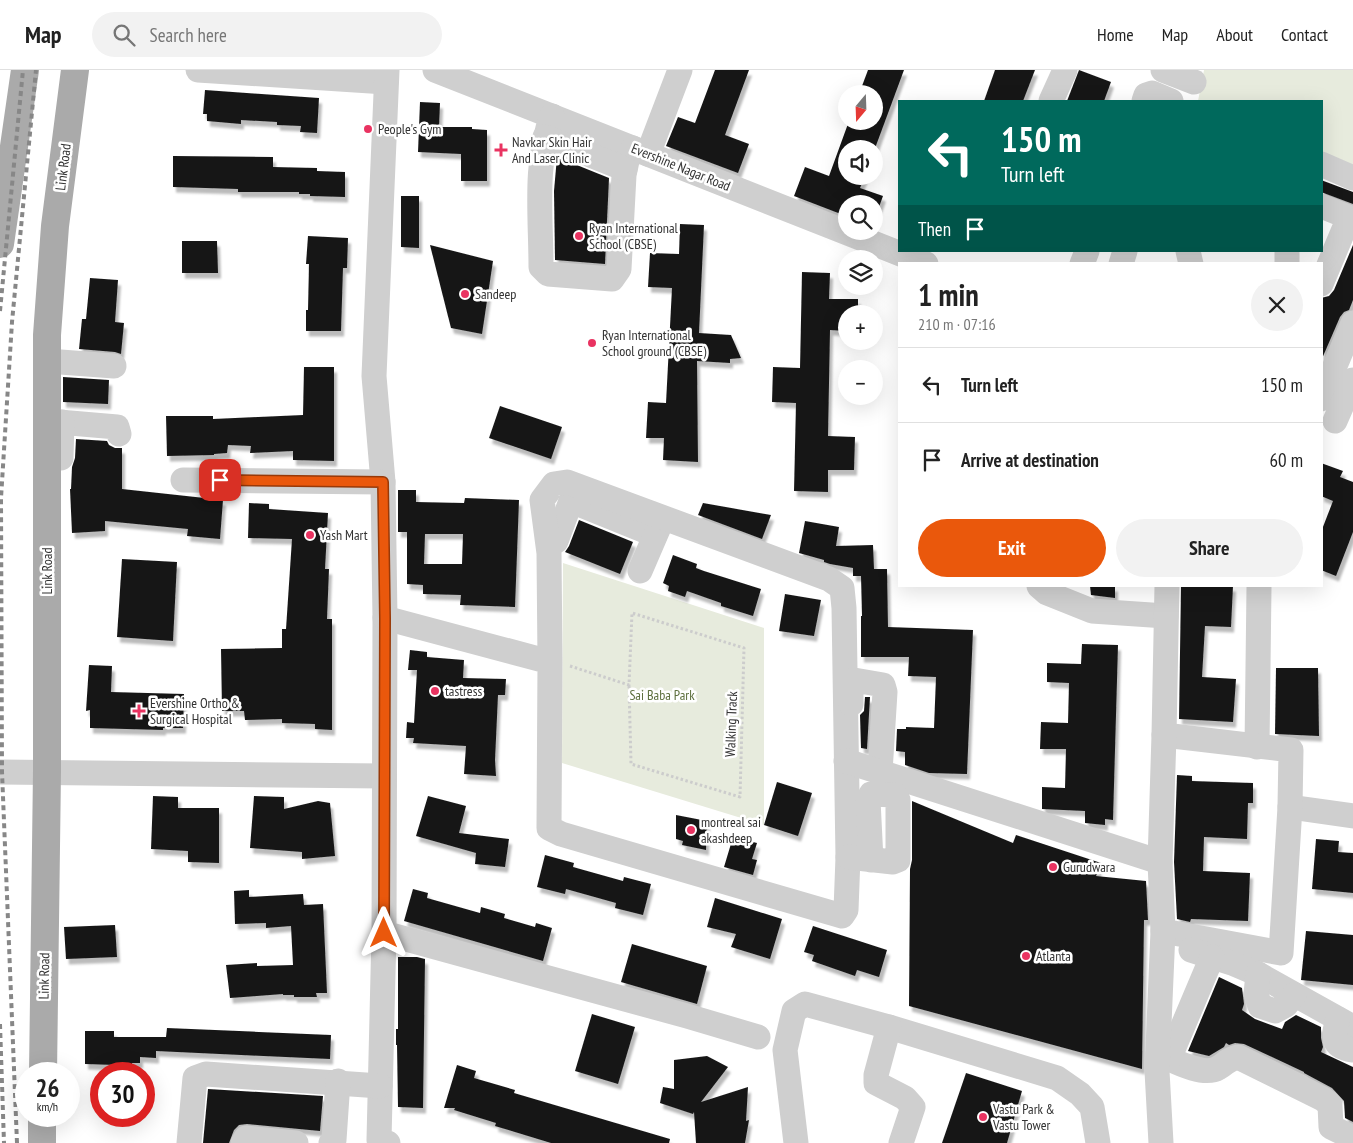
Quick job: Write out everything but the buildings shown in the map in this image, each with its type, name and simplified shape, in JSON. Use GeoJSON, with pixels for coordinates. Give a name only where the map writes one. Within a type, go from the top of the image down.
{"type":"FeatureCollection","features":[{"type":"Feature","properties":{"kind":"main road"},"geometry":{"type":"LineString","coordinates":[[0,244],[25,70]]}},
{"type":"Feature","properties":{"kind":"main road","name":"Link Road"},"geometry":{"type":"LineString","coordinates":[[43,1062],[55,414],[54,361],[47,335],[55,226],[75,70]]}},
{"type":"Feature","properties":{"kind":"main road"},"geometry":{"type":"LineString","coordinates":[[42,1127],[42,1143]]}},
{"type":"Feature","properties":{"kind":"street"},"geometry":{"type":"LineString","coordinates":[[198,70],[386,76],[374,376],[383,482],[385,618],[384,933],[379,1140],[388,1143]]}},
{"type":"Feature","properties":{"kind":"street","name":"Evershine Nagar Road"},"geometry":{"type":"LineString","coordinates":[[435,70],[549,127],[636,157],[921,262]]}},
{"type":"Feature","properties":{"kind":"street"},"geometry":{"type":"LineString","coordinates":[[549,127],[540,166],[541,267],[548,274],[612,279],[618,269],[624,175],[636,157],[680,70]]}},
{"type":"Feature","properties":{"kind":"street"},"geometry":{"type":"LineString","coordinates":[[1051,100],[1064,70]]}},
{"type":"Feature","properties":{"kind":"street"},"geometry":{"type":"LineString","coordinates":[[1163,70],[1193,78]]}},
{"type":"Feature","properties":{"kind":"street"},"geometry":{"type":"LineString","coordinates":[[1144,100],[1146,95],[1152,93],[1169,100]]}},
{"type":"Feature","properties":{"kind":"street"},"geometry":{"type":"LineString","coordinates":[[1323,165],[1353,178]]}},
{"type":"Feature","properties":{"kind":"street"},"geometry":{"type":"LineString","coordinates":[[1323,207],[1346,216],[1347,222],[1323,279]]}},
{"type":"Feature","properties":{"kind":"street"},"geometry":{"type":"LineString","coordinates":[[1323,394],[1353,323]]}},
{"type":"Feature","properties":{"kind":"street"},"geometry":{"type":"LineString","coordinates":[[54,361],[114,366]]}},
{"type":"Feature","properties":{"kind":"street"},"geometry":{"type":"LineString","coordinates":[[1337,421],[1353,380]]}},
{"type":"Feature","properties":{"kind":"street"},"geometry":{"type":"LineString","coordinates":[[61,458],[55,414],[117,427],[119,434]]}},
{"type":"Feature","properties":{"kind":"street"},"geometry":{"type":"LineString","coordinates":[[183,480],[383,482]]}},
{"type":"Feature","properties":{"kind":"street"},"geometry":{"type":"LineString","coordinates":[[859,858],[893,862],[898,860],[898,800],[895,795],[870,783],[846,761],[848,714],[851,682],[854,680],[883,685],[885,692],[870,783],[859,858],[846,910],[842,916],[561,834],[549,828],[560,664],[542,500],[554,484],[567,482],[573,493],[659,526],[830,578],[842,588],[844,608],[848,714],[849,742],[851,747],[858,750],[870,783]]}},
{"type":"Feature","properties":{"kind":"street"},"geometry":{"type":"LineString","coordinates":[[556,541],[573,493]]}},
{"type":"Feature","properties":{"kind":"street"},"geometry":{"type":"LineString","coordinates":[[640,572],[659,526]]}},
{"type":"Feature","properties":{"kind":"street"},"geometry":{"type":"LineString","coordinates":[[1040,587],[1047,593],[1092,611],[1166,616]]}},
{"type":"Feature","properties":{"kind":"street"},"geometry":{"type":"LineString","coordinates":[[1161,1143],[1163,936],[1160,862],[1167,587]]}},
{"type":"Feature","properties":{"kind":"street"},"geometry":{"type":"LineString","coordinates":[[1257,747],[1259,587]]}},
{"type":"Feature","properties":{"kind":"street"},"geometry":{"type":"LineString","coordinates":[[385,618],[560,664]]}},
{"type":"Feature","properties":{"kind":"street"},"geometry":{"type":"LineString","coordinates":[[1163,936],[1282,953],[1290,807],[1291,750],[1164,735]]}},
{"type":"Feature","properties":{"kind":"street"},"geometry":{"type":"LineString","coordinates":[[846,761],[870,783],[1160,862]]}},
{"type":"Feature","properties":{"kind":"street"},"geometry":{"type":"LineString","coordinates":[[0,772],[384,776]]}},
{"type":"Feature","properties":{"kind":"street"},"geometry":{"type":"LineString","coordinates":[[1290,807],[1353,816]]}},
{"type":"Feature","properties":{"kind":"street"},"geometry":{"type":"LineString","coordinates":[[384,933],[758,1037]]}},
{"type":"Feature","properties":{"kind":"street"},"geometry":{"type":"LineString","coordinates":[[1163,936],[1258,974],[1346,1023],[1334,1033],[1334,1039],[1337,1044],[1346,1049],[1353,1050]]}},
{"type":"Feature","properties":{"kind":"street"},"geometry":{"type":"LineString","coordinates":[[1163,1056],[1212,957]]}},
{"type":"Feature","properties":{"kind":"street"},"geometry":{"type":"LineString","coordinates":[[796,1143],[785,1050],[794,1011],[805,1004],[889,1027],[1057,1078],[1080,1094],[1092,1107],[1098,1143]]}},
{"type":"Feature","properties":{"kind":"street"},"geometry":{"type":"LineString","coordinates":[[889,1027],[876,1074],[876,1083],[906,1098],[913,1106],[901,1143]]}},
{"type":"Feature","properties":{"kind":"street"},"geometry":{"type":"LineString","coordinates":[[1163,1056],[1198,1071],[1216,1069],[1227,1059],[1238,1056],[1323,1099],[1330,1105],[1330,1126],[1353,1138]]}},
{"type":"Feature","properties":{"kind":"street"},"geometry":{"type":"LineString","coordinates":[[188,1143],[195,1078],[206,1074],[338,1081],[380,1086]]}},
{"type":"Feature","properties":{"kind":"street"},"geometry":{"type":"LineString","coordinates":[[331,1143],[334,1140],[338,1081]]}},
{"type":"Feature","properties":{"kind":"street"},"geometry":{"type":"LineString","coordinates":[[243,1143],[246,1138],[296,1143]]}},
{"type":"Feature","properties":{"kind":"path","name":"Walking Track"},"geometry":{"type":"LineString","coordinates":[[632,613],[744,648],[740,797],[631,764],[629,685],[632,613]]}},
{"type":"Feature","properties":{"kind":"path"},"geometry":{"type":"LineString","coordinates":[[560,664],[629,685]]}},
{"type":"Feature","properties":{"kind":"green space"},"geometry":{"type":"Polygon","coordinates":[[[1204,70],[1353,70],[1353,170],[1323,162],[1323,100],[1198,100],[1204,70]]]}},
{"type":"Feature","properties":{"kind":"green space","name":"Sai Baba Park"},"geometry":{"type":"Polygon","coordinates":[[[563,563],[764,628],[764,825],[562,763],[563,563]]]}},
{"type":"Feature","properties":{"kind":"railway"},"geometry":{"type":"LineString","coordinates":[[0,311],[23,70]]}},
{"type":"Feature","properties":{"kind":"railway"},"geometry":{"type":"LineString","coordinates":[[17,1143],[2,772],[1,498],[12,322],[36,70]]}},
{"type":"Feature","properties":{"kind":"railway"},"geometry":{"type":"LineString","coordinates":[[0,1024],[4,1143]]}},
{"type":"Feature","properties":{"kind":"place","name":"People's Gym"},"geometry":{"type":"Point","coordinates":[368,129]}},
{"type":"Feature","properties":{"kind":"place","name":"Navkar Skin Hair And Laser Clinic"},"geometry":{"type":"Point","coordinates":[501,150]}},
{"type":"Feature","properties":{"kind":"place","name":"Ryan International School (CBSE)"},"geometry":{"type":"Point","coordinates":[579,236]}},
{"type":"Feature","properties":{"kind":"place","name":"Sandeep"},"geometry":{"type":"Point","coordinates":[465,294]}},
{"type":"Feature","properties":{"kind":"place","name":"Ryan International School ground (CBSE)"},"geometry":{"type":"Point","coordinates":[592,343]}},
{"type":"Feature","properties":{"kind":"place","name":"Yash Mart"},"geometry":{"type":"Point","coordinates":[310,535]}},
{"type":"Feature","properties":{"kind":"place","name":"tastress"},"geometry":{"type":"Point","coordinates":[435,691]}},
{"type":"Feature","properties":{"kind":"place","name":"Evershine Ortho & Surgical Hospital"},"geometry":{"type":"Point","coordinates":[139,711]}},
{"type":"Feature","properties":{"kind":"place","name":"montreal sai akashdeep"},"geometry":{"type":"Point","coordinates":[691,830]}},
{"type":"Feature","properties":{"kind":"place","name":"Gurudwara"},"geometry":{"type":"Point","coordinates":[1053,867]}},
{"type":"Feature","properties":{"kind":"place","name":"Atlanta"},"geometry":{"type":"Point","coordinates":[1026,956]}},
{"type":"Feature","properties":{"kind":"place","name":"Vastu Park & Vastu Tower"},"geometry":{"type":"Point","coordinates":[983,1117]}},
{"type":"Feature","properties":{"kind":"route"},"geometry":{"type":"LineString","coordinates":[[220,480],[383,482],[385,618],[384,933]]}}]}
